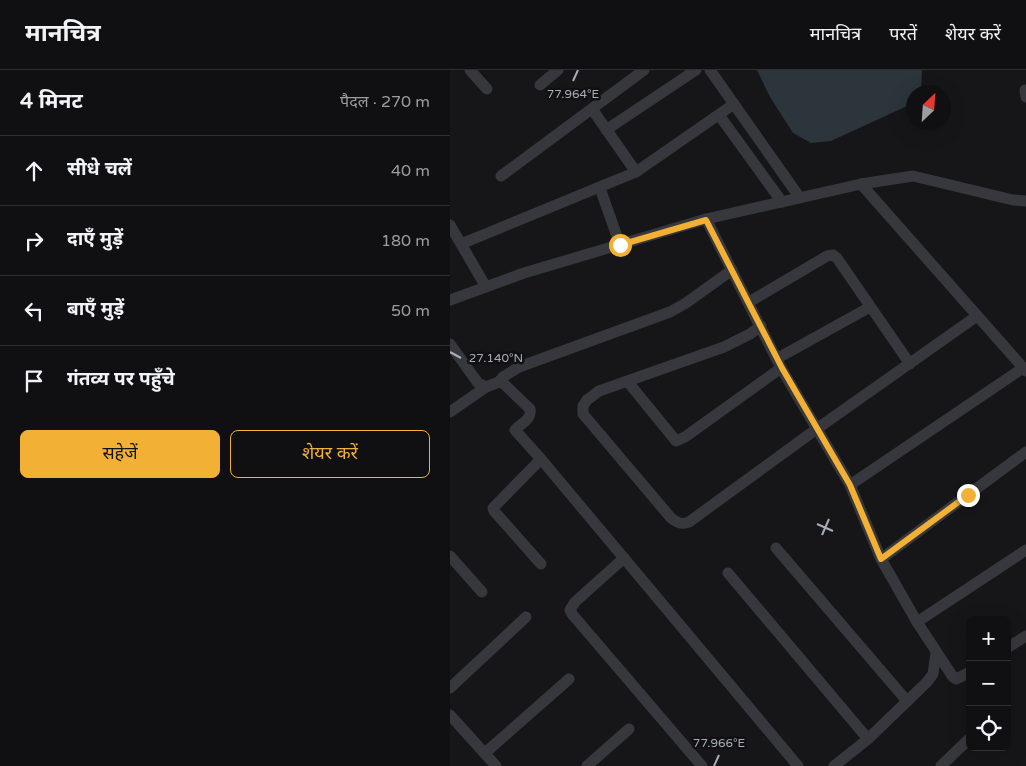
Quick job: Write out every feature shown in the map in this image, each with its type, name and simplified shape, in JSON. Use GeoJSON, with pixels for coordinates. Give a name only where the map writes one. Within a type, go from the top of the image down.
{"type":"FeatureCollection","features":[{"type":"Feature","properties":{"kind":"street"},"geometry":{"type":"LineString","coordinates":[[470,70],[487,89]]}},
{"type":"Feature","properties":{"kind":"street"},"geometry":{"type":"LineString","coordinates":[[540,85],[558,70]]}},
{"type":"Feature","properties":{"kind":"street"},"geometry":{"type":"LineString","coordinates":[[501,176],[644,70]]}},
{"type":"Feature","properties":{"kind":"street"},"geometry":{"type":"LineString","coordinates":[[606,130],[696,70]]}},
{"type":"Feature","properties":{"kind":"street"},"geometry":{"type":"LineString","coordinates":[[710,70],[800,198]]}},
{"type":"Feature","properties":{"kind":"street"},"geometry":{"type":"LineString","coordinates":[[1026,90],[1026,97]]}},
{"type":"Feature","properties":{"kind":"street"},"geometry":{"type":"LineString","coordinates":[[461,244],[636,172],[734,104]]}},
{"type":"Feature","properties":{"kind":"street"},"geometry":{"type":"LineString","coordinates":[[592,109],[636,172]]}},
{"type":"Feature","properties":{"kind":"street"},"geometry":{"type":"LineString","coordinates":[[718,115],[782,202]]}},
{"type":"Feature","properties":{"kind":"street"},"geometry":{"type":"LineString","coordinates":[[450,300],[524,273],[706,220],[861,184],[913,176],[1013,200],[1026,200]]}},
{"type":"Feature","properties":{"kind":"street"},"geometry":{"type":"LineString","coordinates":[[850,485],[1025,369],[861,184]]}},
{"type":"Feature","properties":{"kind":"street"},"geometry":{"type":"LineString","coordinates":[[600,188],[620,245]]}},
{"type":"Feature","properties":{"kind":"street"},"geometry":{"type":"LineString","coordinates":[[706,220],[780,363],[850,485],[881,559],[917,622],[936,653],[956,679],[966,674]]}},
{"type":"Feature","properties":{"kind":"street"},"geometry":{"type":"LineString","coordinates":[[450,225],[486,287]]}},
{"type":"Feature","properties":{"kind":"street"},"geometry":{"type":"LineString","coordinates":[[749,302],[827,256],[833,255],[837,258],[910,364]]}},
{"type":"Feature","properties":{"kind":"street"},"geometry":{"type":"LineString","coordinates":[[450,412],[486,387],[499,382],[509,372],[519,367],[670,312],[686,303],[732,270]]}},
{"type":"Feature","properties":{"kind":"street"},"geometry":{"type":"LineString","coordinates":[[628,382],[676,441],[685,437],[780,363],[870,307]]}},
{"type":"Feature","properties":{"kind":"street"},"geometry":{"type":"LineString","coordinates":[[761,326],[750,334],[724,347],[599,391],[582,406],[583,414],[676,523],[684,524],[689,522],[977,316]]}},
{"type":"Feature","properties":{"kind":"street"},"geometry":{"type":"LineString","coordinates":[[450,344],[478,383],[486,387]]}},
{"type":"Feature","properties":{"kind":"street"},"geometry":{"type":"LineString","coordinates":[[499,382],[510,388],[530,409],[527,420],[515,430],[798,766]]}},
{"type":"Feature","properties":{"kind":"street"},"geometry":{"type":"LineString","coordinates":[[881,559],[1026,452]]}},
{"type":"Feature","properties":{"kind":"street"},"geometry":{"type":"LineString","coordinates":[[541,459],[494,508],[494,511],[541,564]]}},
{"type":"Feature","properties":{"kind":"street"},"geometry":{"type":"LineString","coordinates":[[776,548],[907,701]]}},
{"type":"Feature","properties":{"kind":"street"},"geometry":{"type":"LineString","coordinates":[[917,622],[1026,550]]}},
{"type":"Feature","properties":{"kind":"street"},"geometry":{"type":"LineString","coordinates":[[450,556],[482,592]]}},
{"type":"Feature","properties":{"kind":"street"},"geometry":{"type":"LineString","coordinates":[[624,558],[575,602],[570,610],[702,766]]}},
{"type":"Feature","properties":{"kind":"street"},"geometry":{"type":"LineString","coordinates":[[728,573],[868,739]]}},
{"type":"Feature","properties":{"kind":"street"},"geometry":{"type":"LineString","coordinates":[[450,688],[526,617]]}},
{"type":"Feature","properties":{"kind":"street"},"geometry":{"type":"LineString","coordinates":[[1011,645],[1026,636]]}},
{"type":"Feature","properties":{"kind":"street"},"geometry":{"type":"LineString","coordinates":[[843,763],[930,678],[933,674],[936,653]]}},
{"type":"Feature","properties":{"kind":"street"},"geometry":{"type":"LineString","coordinates":[[485,753],[569,680]]}},
{"type":"Feature","properties":{"kind":"street"},"geometry":{"type":"LineString","coordinates":[[450,715],[496,766]]}},
{"type":"Feature","properties":{"kind":"street"},"geometry":{"type":"LineString","coordinates":[[587,766],[629,729]]}},
{"type":"Feature","properties":{"kind":"street"},"geometry":{"type":"LineString","coordinates":[[941,766],[966,742]]}},
{"type":"Feature","properties":{"kind":"shaded area"},"geometry":{"type":"Polygon","coordinates":[[[757,70],[922,70],[921,85],[906,85],[906,106],[831,141],[811,143],[793,133],[770,97],[757,70]]]}},
{"type":"Feature","properties":{"kind":"route"},"geometry":{"type":"LineString","coordinates":[[620,245],[706,220],[782,368],[850,485],[881,559],[968,495]]}}]}
